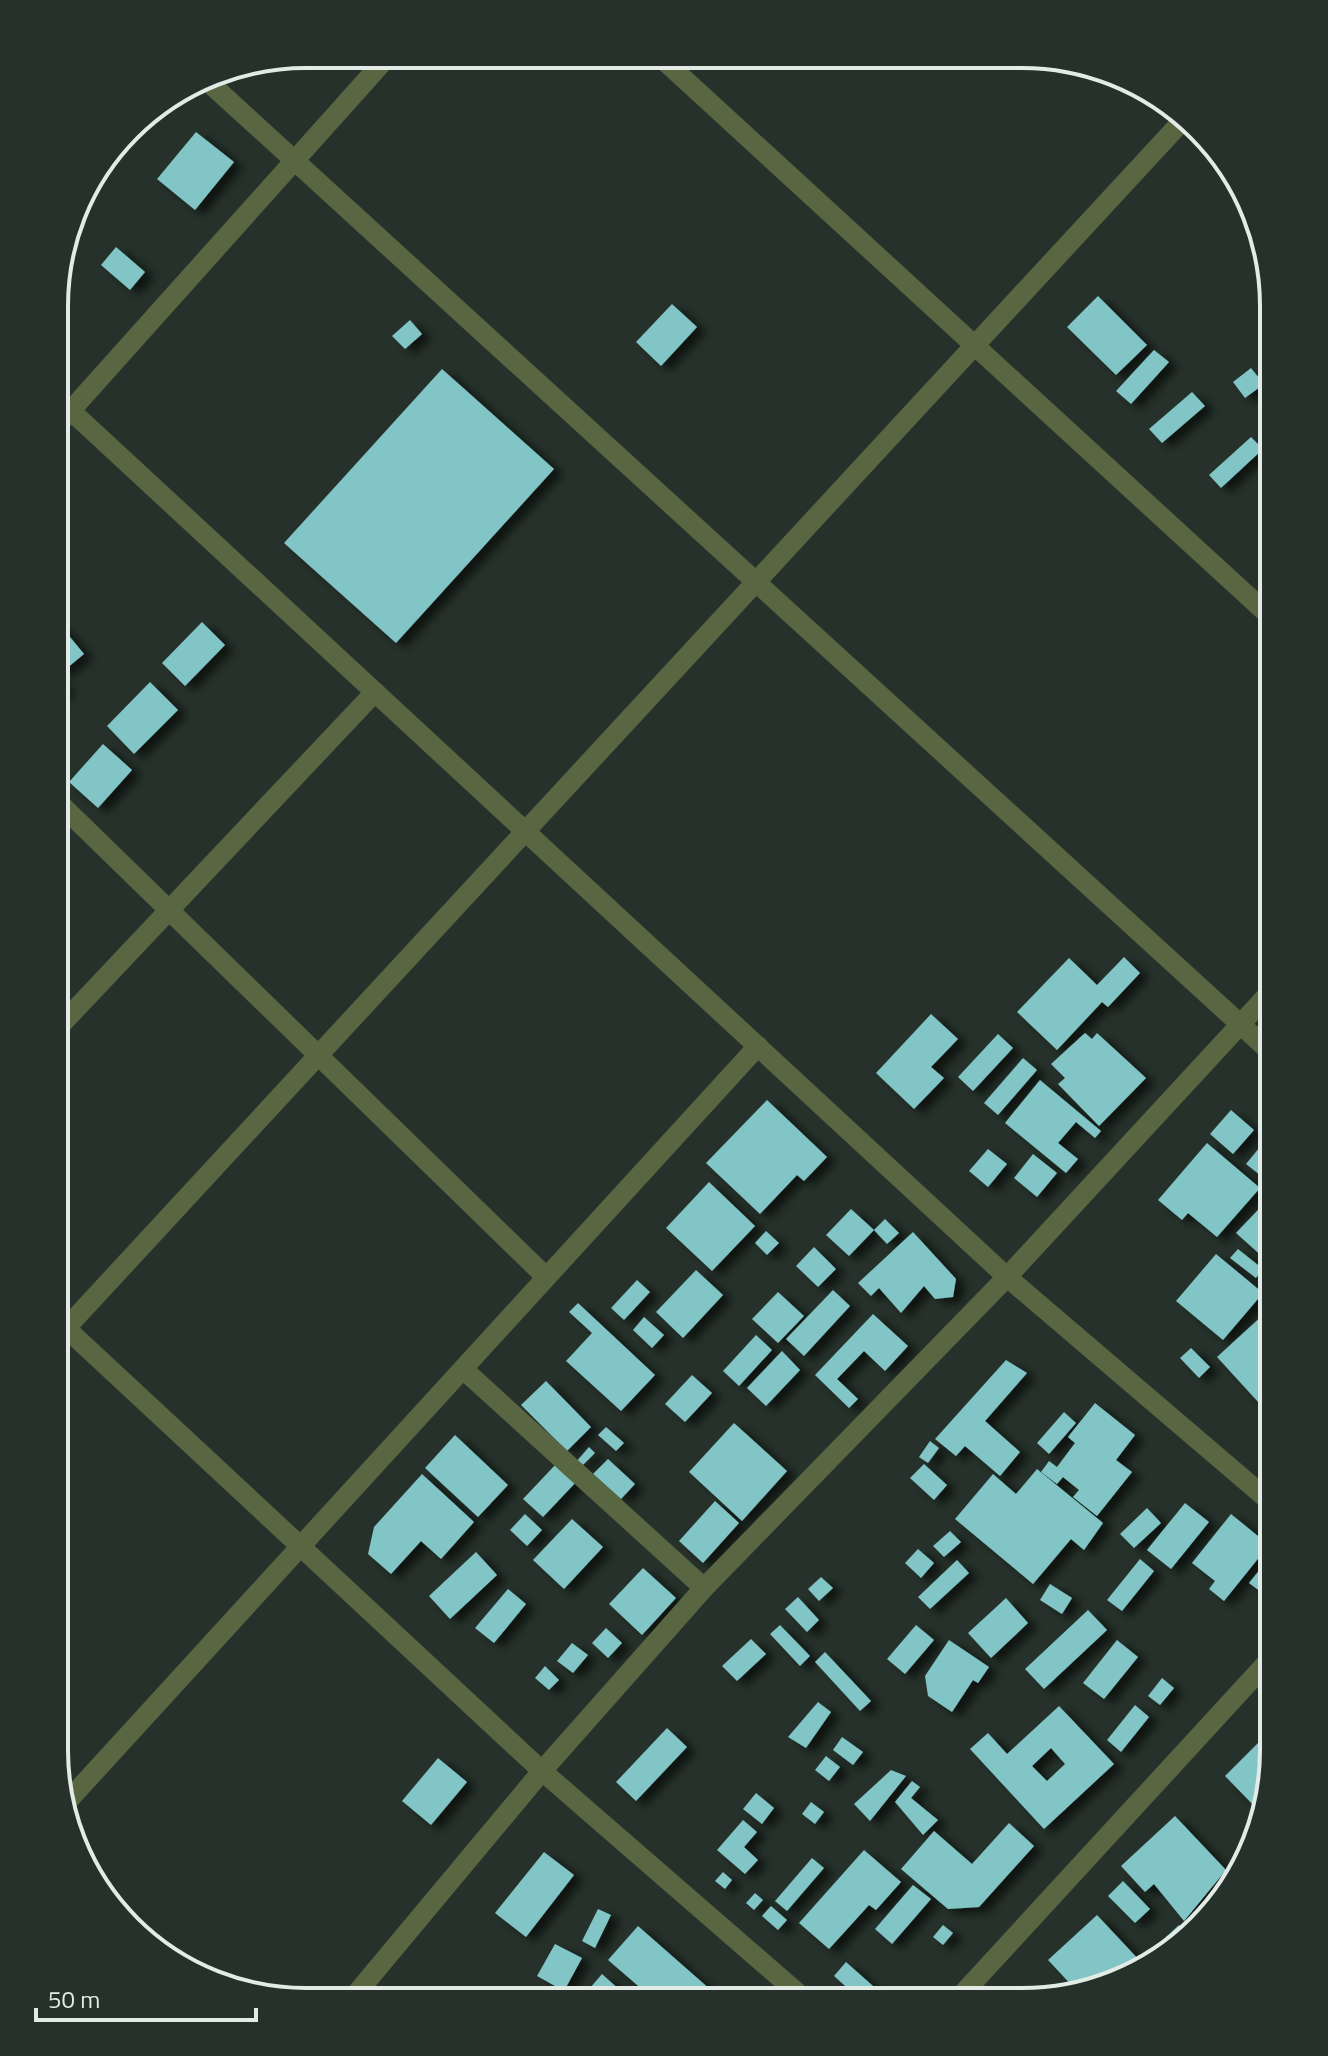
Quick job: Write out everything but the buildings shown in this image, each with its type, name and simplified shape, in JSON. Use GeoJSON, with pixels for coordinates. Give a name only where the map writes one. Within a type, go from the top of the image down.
{"type":"FeatureCollection","features":[{"type":"Feature","properties":{"kind":"street"},"geometry":{"type":"LineString","coordinates":[[673,68],[1260,607]]}},
{"type":"Feature","properties":{"kind":"street"},"geometry":{"type":"LineString","coordinates":[[68,400],[295,161],[377,69]]}},
{"type":"Feature","properties":{"kind":"street"},"geometry":{"type":"LineString","coordinates":[[214,87],[1259,1042]]}},
{"type":"Feature","properties":{"kind":"street"},"geometry":{"type":"LineString","coordinates":[[68,1318],[317,1055],[1177,126]]}},
{"type":"Feature","properties":{"kind":"street"},"geometry":{"type":"LineString","coordinates":[[68,408],[1007,1277],[1259,1492]]}},
{"type":"Feature","properties":{"kind":"street"},"geometry":{"type":"LineString","coordinates":[[68,1017],[375,692]]}},
{"type":"Feature","properties":{"kind":"street"},"geometry":{"type":"LineString","coordinates":[[68,812],[546,1277]]}},
{"type":"Feature","properties":{"kind":"street"},"geometry":{"type":"LineString","coordinates":[[361,1988],[542,1771],[704,1588],[1007,1277],[1260,1004]]}},
{"type":"Feature","properties":{"kind":"street"},"geometry":{"type":"LineString","coordinates":[[73,1795],[758,1046]]}},
{"type":"Feature","properties":{"kind":"street"},"geometry":{"type":"LineString","coordinates":[[68,1338],[300,1546],[542,1771],[792,1988]]}},
{"type":"Feature","properties":{"kind":"street"},"geometry":{"type":"LineString","coordinates":[[463,1369],[704,1588]]}},
{"type":"Feature","properties":{"kind":"street"},"geometry":{"type":"LineString","coordinates":[[968,1988],[1259,1671]]}}]}
